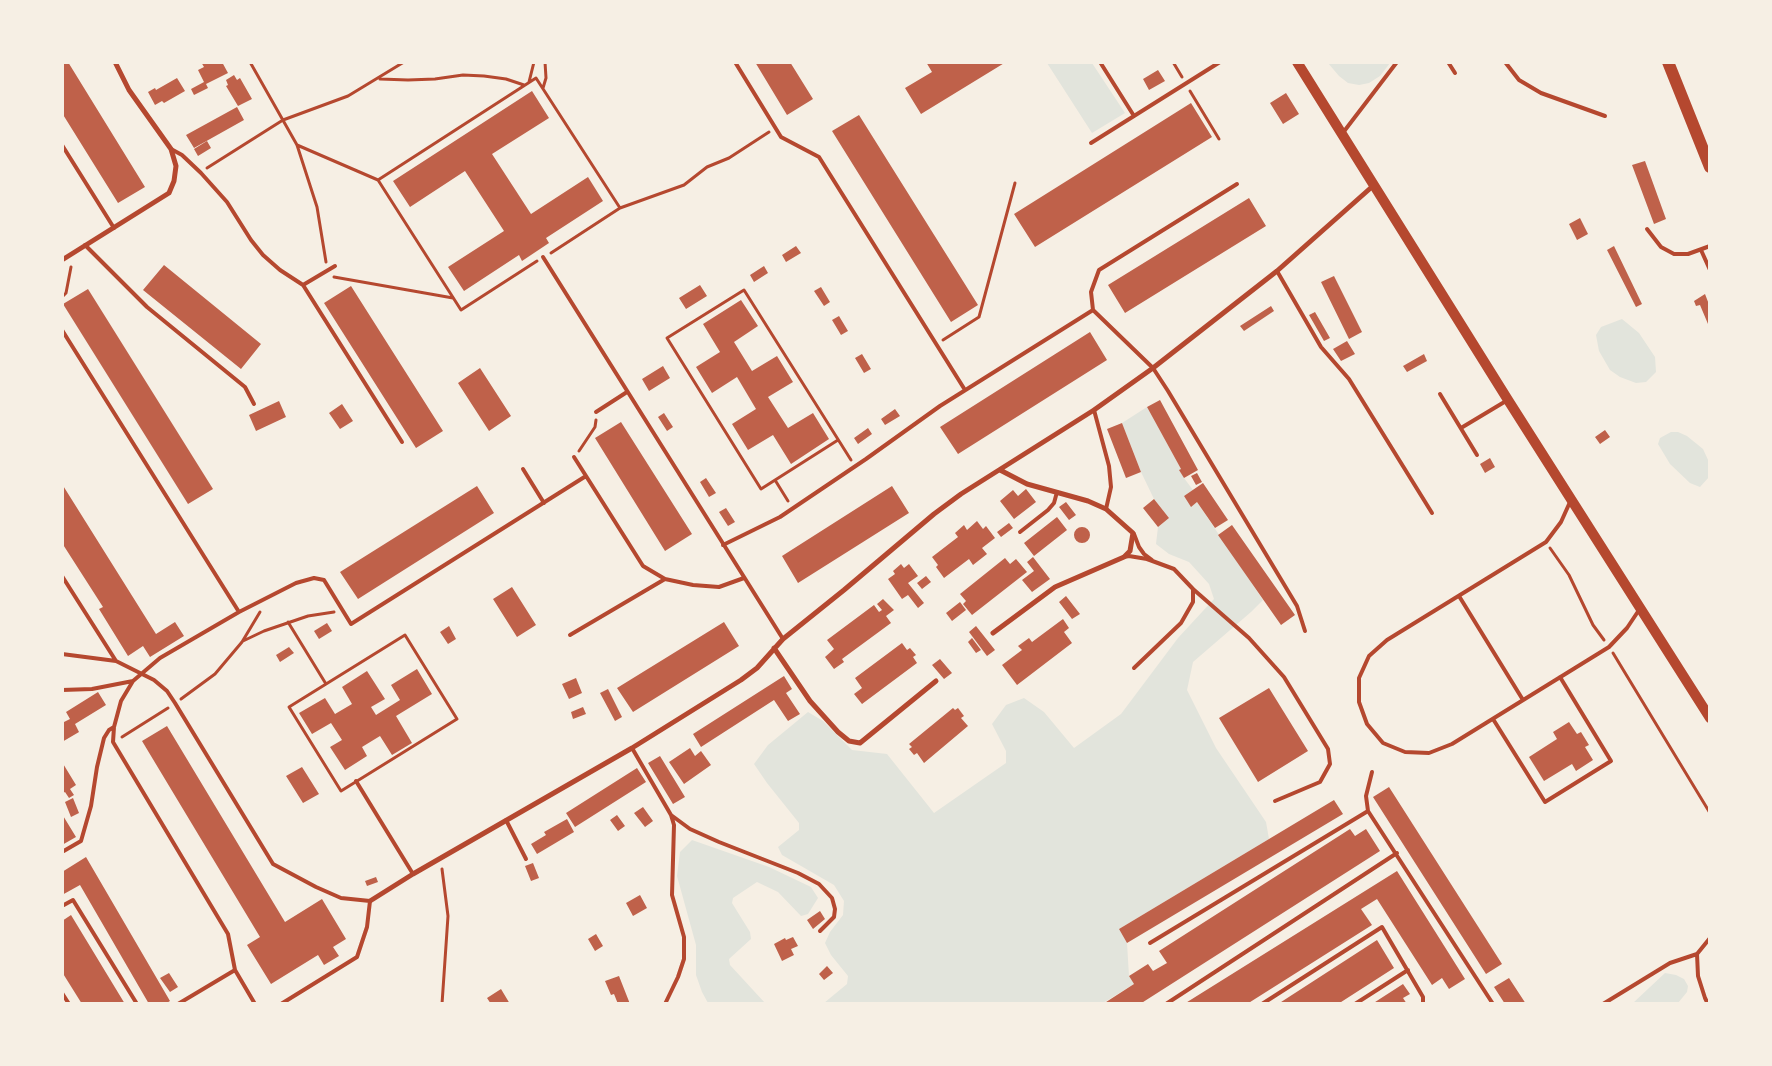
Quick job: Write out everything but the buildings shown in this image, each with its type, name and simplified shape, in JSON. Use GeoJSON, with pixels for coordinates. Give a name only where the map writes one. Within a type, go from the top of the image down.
{"type":"FeatureCollection","features":[{"type":"Feature","properties":{"kind":"main road"},"geometry":{"type":"LineString","coordinates":[[1297,62],[1508,400],[1710,718]]}},
{"type":"Feature","properties":{"kind":"main road"},"geometry":{"type":"LineString","coordinates":[[1668,62],[1710,167]]}},
{"type":"Feature","properties":{"kind":"street"},"geometry":{"type":"LineString","coordinates":[[62,260],[169,193],[174,181],[176,166],[171,149],[129,90],[115,62]]}},
{"type":"Feature","properties":{"kind":"street"},"geometry":{"type":"LineString","coordinates":[[370,901],[440,858],[632,748],[741,680],[757,668],[782,639],[844,590],[934,514],[961,494],[1094,410],[1152,368],[1276,271],[1375,185]]}},
{"type":"Feature","properties":{"kind":"street"},"geometry":{"type":"LineString","coordinates":[[993,633],[1055,587],[1124,557],[1130,551],[1133,533],[1106,509],[1088,501],[1027,484],[1000,470]]}},
{"type":"Feature","properties":{"kind":"street"},"geometry":{"type":"LineString","coordinates":[[774,648],[810,701],[838,732],[849,741],[860,743],[936,681]]}},
{"type":"Feature","properties":{"kind":"lane"},"geometry":{"type":"LineString","coordinates":[[735,62],[781,137],[820,157],[965,390]]}},
{"type":"Feature","properties":{"kind":"lane"},"geometry":{"type":"LineString","coordinates":[[1100,62],[1134,116]]}},
{"type":"Feature","properties":{"kind":"lane"},"geometry":{"type":"LineString","coordinates":[[1090,143],[1220,62]]}},
{"type":"Feature","properties":{"kind":"lane"},"geometry":{"type":"LineString","coordinates":[[1342,134],[1397,62]]}},
{"type":"Feature","properties":{"kind":"lane"},"geometry":{"type":"LineString","coordinates":[[1448,62],[1455,73]]}},
{"type":"Feature","properties":{"kind":"lane"},"geometry":{"type":"LineString","coordinates":[[1505,62],[1519,80],[1541,93],[1605,116]]}},
{"type":"Feature","properties":{"kind":"lane"},"geometry":{"type":"LineString","coordinates":[[62,145],[114,228]]}},
{"type":"Feature","properties":{"kind":"lane"},"geometry":{"type":"LineString","coordinates":[[171,149],[182,155],[201,172],[227,202],[263,255],[280,270],[303,285],[402,442]]}},
{"type":"Feature","properties":{"kind":"lane"},"geometry":{"type":"LineString","coordinates":[[1237,184],[1099,270],[1091,292],[1094,310],[1152,368],[1173,400],[1297,606],[1305,631]]}},
{"type":"Feature","properties":{"kind":"lane"},"geometry":{"type":"LineString","coordinates":[[1647,229],[1661,247],[1674,254],[1688,254],[1710,246]]}},
{"type":"Feature","properties":{"kind":"lane"},"geometry":{"type":"LineString","coordinates":[[86,245],[147,307],[245,387],[254,404]]}},
{"type":"Feature","properties":{"kind":"lane"},"geometry":{"type":"LineString","coordinates":[[1701,250],[1710,270]]}},
{"type":"Feature","properties":{"kind":"lane"},"geometry":{"type":"LineString","coordinates":[[543,258],[782,639]]}},
{"type":"Feature","properties":{"kind":"lane"},"geometry":{"type":"LineString","coordinates":[[303,285],[335,266]]}},
{"type":"Feature","properties":{"kind":"lane"},"geometry":{"type":"LineString","coordinates":[[1276,271],[1321,347],[1349,379],[1432,513]]}},
{"type":"Feature","properties":{"kind":"lane"},"geometry":{"type":"LineString","coordinates":[[723,544],[780,517],[965,390],[1094,310]]}},
{"type":"Feature","properties":{"kind":"lane"},"geometry":{"type":"LineString","coordinates":[[62,330],[239,612]]}},
{"type":"Feature","properties":{"kind":"lane"},"geometry":{"type":"LineString","coordinates":[[596,412],[628,392]]}},
{"type":"Feature","properties":{"kind":"lane"},"geometry":{"type":"LineString","coordinates":[[1440,394],[1478,455]]}},
{"type":"Feature","properties":{"kind":"lane"},"geometry":{"type":"LineString","coordinates":[[1461,428],[1508,400]]}},
{"type":"Feature","properties":{"kind":"lane"},"geometry":{"type":"LineString","coordinates":[[1094,410],[1109,466],[1111,488],[1106,509]]}},
{"type":"Feature","properties":{"kind":"lane"},"geometry":{"type":"LineString","coordinates":[[574,457],[643,566],[665,579],[693,585],[719,587],[744,578]]}},
{"type":"Feature","properties":{"kind":"lane"},"geometry":{"type":"LineString","coordinates":[[523,469],[544,502]]}},
{"type":"Feature","properties":{"kind":"lane"},"geometry":{"type":"LineString","coordinates":[[255,1004],[235,970],[228,934],[113,742],[114,727],[121,701],[133,681],[160,658],[239,612],[296,583],[314,578],[324,580],[351,624],[586,476]]}},
{"type":"Feature","properties":{"kind":"lane"},"geometry":{"type":"LineString","coordinates":[[1020,532],[1048,510],[1054,503],[1057,492]]}},
{"type":"Feature","properties":{"kind":"lane"},"geometry":{"type":"LineString","coordinates":[[1572,499],[1561,522],[1546,542],[1387,640],[1369,656],[1360,678],[1359,702],[1367,724],[1383,743],[1405,752],[1429,753],[1452,744],[1609,647],[1628,628],[1640,609]]}},
{"type":"Feature","properties":{"kind":"lane"},"geometry":{"type":"LineString","coordinates":[[1133,533],[1138,547],[1156,563]]}},
{"type":"Feature","properties":{"kind":"lane"},"geometry":{"type":"LineString","coordinates":[[1124,557],[1147,560],[1174,569],[1193,589],[1249,638],[1284,677],[1328,749],[1330,764],[1320,782],[1275,801]]}},
{"type":"Feature","properties":{"kind":"lane"},"geometry":{"type":"LineString","coordinates":[[62,576],[116,661]]}},
{"type":"Feature","properties":{"kind":"lane"},"geometry":{"type":"LineString","coordinates":[[570,635],[665,579]]}},
{"type":"Feature","properties":{"kind":"lane"},"geometry":{"type":"LineString","coordinates":[[1134,668],[1181,623],[1193,602],[1193,589]]}},
{"type":"Feature","properties":{"kind":"lane"},"geometry":{"type":"LineString","coordinates":[[1458,596],[1523,700]]}},
{"type":"Feature","properties":{"kind":"lane"},"geometry":{"type":"LineString","coordinates":[[62,654],[116,661],[154,680],[175,703],[273,864],[341,898],[370,901],[367,927],[357,957],[282,1004]]}},
{"type":"Feature","properties":{"kind":"lane"},"geometry":{"type":"LineString","coordinates":[[1493,718],[1545,802],[1611,761],[1560,678]]}},
{"type":"Feature","properties":{"kind":"lane"},"geometry":{"type":"LineString","coordinates":[[62,690],[92,689],[133,681]]}},
{"type":"Feature","properties":{"kind":"lane"},"geometry":{"type":"LineString","coordinates":[[62,852],[80,841],[91,806],[96,767],[104,738],[108,730],[114,727]]}},
{"type":"Feature","properties":{"kind":"lane"},"geometry":{"type":"LineString","coordinates":[[632,748],[672,815],[690,829],[798,873],[819,884],[832,898],[835,908],[834,917],[820,931]]}},
{"type":"Feature","properties":{"kind":"lane"},"geometry":{"type":"LineString","coordinates":[[1372,772],[1366,796],[1368,811],[1397,853],[1493,1004]]}},
{"type":"Feature","properties":{"kind":"lane"},"geometry":{"type":"LineString","coordinates":[[356,781],[413,874]]}},
{"type":"Feature","properties":{"kind":"lane"},"geometry":{"type":"LineString","coordinates":[[1150,943],[1368,811]]}},
{"type":"Feature","properties":{"kind":"lane"},"geometry":{"type":"LineString","coordinates":[[665,1004],[678,978],[684,959],[684,937],[672,895],[674,837],[672,815]]}},
{"type":"Feature","properties":{"kind":"lane"},"geometry":{"type":"LineString","coordinates":[[506,820],[526,859]]}},
{"type":"Feature","properties":{"kind":"lane"},"geometry":{"type":"LineString","coordinates":[[1166,1004],[1397,853]]}},
{"type":"Feature","properties":{"kind":"lane"},"geometry":{"type":"LineString","coordinates":[[62,906],[73,900],[137,1004]]}},
{"type":"Feature","properties":{"kind":"lane"},"geometry":{"type":"LineString","coordinates":[[1262,1004],[1382,927],[1423,997],[1423,1004]]}},
{"type":"Feature","properties":{"kind":"lane"},"geometry":{"type":"LineString","coordinates":[[1603,1004],[1670,963],[1697,954],[1710,938]]}},
{"type":"Feature","properties":{"kind":"lane"},"geometry":{"type":"LineString","coordinates":[[1697,954],[1698,976],[1708,1004]]}},
{"type":"Feature","properties":{"kind":"lane"},"geometry":{"type":"LineString","coordinates":[[178,1004],[235,970]]}},
{"type":"Feature","properties":{"kind":"lane"},"geometry":{"type":"LineString","coordinates":[[1355,1004],[1408,970]]}},
{"type":"Feature","properties":{"kind":"lane"},"geometry":{"type":"LineString","coordinates":[[62,993],[69,1004]]}},
{"type":"Feature","properties":{"kind":"lane"},"geometry":{"type":"LineString","coordinates":[[1703,1004],[1705,998]]}},
{"type":"Feature","properties":{"kind":"path"},"geometry":{"type":"LineString","coordinates":[[250,62],[297,145],[317,207],[328,270]]}},
{"type":"Feature","properties":{"kind":"path"},"geometry":{"type":"LineString","coordinates":[[201,172],[284,120],[348,96],[404,62]]}},
{"type":"Feature","properties":{"kind":"path"},"geometry":{"type":"LineString","coordinates":[[529,83],[534,62]]}},
{"type":"Feature","properties":{"kind":"path"},"geometry":{"type":"LineString","coordinates":[[542,89],[546,78],[545,62]]}},
{"type":"Feature","properties":{"kind":"path"},"geometry":{"type":"LineString","coordinates":[[1173,62],[1219,139]]}},
{"type":"Feature","properties":{"kind":"path"},"geometry":{"type":"LineString","coordinates":[[380,78],[408,80],[463,75],[484,76],[506,79],[525,86]]}},
{"type":"Feature","properties":{"kind":"path"},"geometry":{"type":"LineString","coordinates":[[378,180],[536,78],[620,208]]}},
{"type":"Feature","properties":{"kind":"path"},"geometry":{"type":"LineString","coordinates":[[297,145],[378,180],[461,310],[620,208],[684,186],[707,167],[729,158],[776,128]]}},
{"type":"Feature","properties":{"kind":"path"},"geometry":{"type":"LineString","coordinates":[[936,344],[978,317],[1015,183]]}},
{"type":"Feature","properties":{"kind":"path"},"geometry":{"type":"LineString","coordinates":[[62,297],[66,293],[68,286],[72,254]]}},
{"type":"Feature","properties":{"kind":"path"},"geometry":{"type":"LineString","coordinates":[[320,274],[454,298]]}},
{"type":"Feature","properties":{"kind":"path"},"geometry":{"type":"LineString","coordinates":[[838,440],[761,489],[667,338],[744,290],[855,467]]}},
{"type":"Feature","properties":{"kind":"path"},"geometry":{"type":"LineString","coordinates":[[574,457],[595,427],[596,412]]}},
{"type":"Feature","properties":{"kind":"path"},"geometry":{"type":"LineString","coordinates":[[775,480],[793,508]]}},
{"type":"Feature","properties":{"kind":"path"},"geometry":{"type":"LineString","coordinates":[[1546,542],[1568,575],[1593,625],[1621,664],[1710,813]]}},
{"type":"Feature","properties":{"kind":"path"},"geometry":{"type":"LineString","coordinates":[[113,742],[205,683],[215,674],[242,642],[271,595]]}},
{"type":"Feature","properties":{"kind":"path"},"geometry":{"type":"LineString","coordinates":[[242,642],[264,631],[308,616],[332,612],[344,614]]}},
{"type":"Feature","properties":{"kind":"path"},"geometry":{"type":"LineString","coordinates":[[288,622],[326,684]]}},
{"type":"Feature","properties":{"kind":"path"},"geometry":{"type":"LineString","coordinates":[[405,635],[457,720],[356,781],[341,791],[289,706],[405,635]]}},
{"type":"Feature","properties":{"kind":"path"},"geometry":{"type":"LineString","coordinates":[[440,858],[448,916],[442,1004]]}},
{"type":"Feature","properties":{"kind":"shaded area"},"geometry":{"type":"Polygon","coordinates":[[[1047,63],[1092,63],[1125,113],[1092,133],[1047,63]]]}},
{"type":"Feature","properties":{"kind":"shaded area"},"geometry":{"type":"Polygon","coordinates":[[[1328,63],[1390,63],[1380,76],[1369,83],[1359,85],[1348,83],[1328,63]]]}},
{"type":"Feature","properties":{"kind":"shaded area"},"geometry":{"type":"Polygon","coordinates":[[[1622,319],[1639,333],[1655,357],[1656,372],[1646,382],[1636,383],[1620,377],[1610,370],[1599,351],[1596,335],[1601,327],[1622,319]]]}},
{"type":"Feature","properties":{"kind":"shaded area"},"geometry":{"type":"Polygon","coordinates":[[[1147,407],[1184,478],[1193,490],[1184,496],[1191,506],[1197,502],[1263,600],[1193,662],[1187,690],[1216,748],[1266,822],[1269,839],[1119,929],[1127,943],[1129,976],[1134,984],[1103,1003],[824,1003],[847,984],[848,976],[831,955],[825,943],[830,932],[843,915],[844,901],[834,885],[782,855],[778,847],[799,830],[799,823],[754,764],[768,745],[808,712],[823,721],[852,750],[887,754],[934,813],[1006,763],[1006,751],[992,724],[1006,705],[1024,698],[1044,712],[1074,748],[1121,714],[1178,638],[1214,599],[1209,584],[1189,562],[1169,554],[1156,544],[1158,527],[1169,518],[1154,499],[1141,472],[1122,423],[1147,407]]]}},
{"type":"Feature","properties":{"kind":"shaded area"},"geometry":{"type":"Polygon","coordinates":[[[1671,432],[1678,432],[1687,436],[1703,449],[1709,462],[1709,477],[1700,487],[1690,483],[1670,464],[1658,444],[1660,438],[1671,432]]]}},
{"type":"Feature","properties":{"kind":"shaded area"},"geometry":{"type":"Polygon","coordinates":[[[692,840],[769,867],[811,887],[818,898],[808,914],[801,916],[778,892],[757,882],[733,898],[732,903],[750,932],[751,939],[729,959],[730,965],[765,1003],[708,1003],[702,992],[696,975],[696,945],[677,876],[680,852],[692,840]]]}},
{"type":"Feature","properties":{"kind":"shaded area"},"geometry":{"type":"Polygon","coordinates":[[[1665,973],[1684,979],[1688,986],[1687,992],[1678,1003],[1633,1003],[1665,973]]]}}]}
